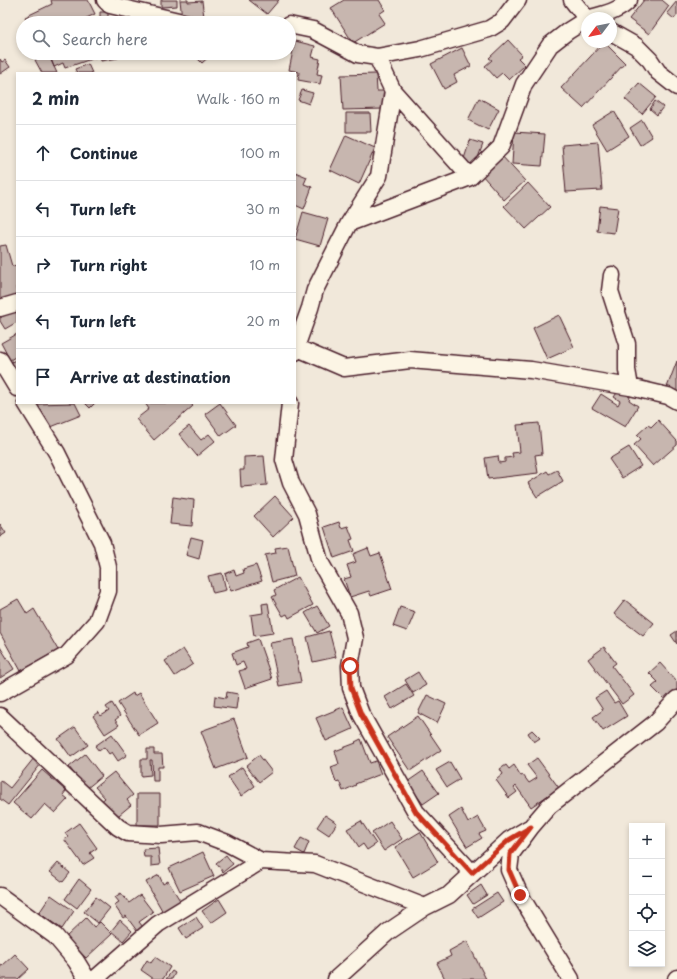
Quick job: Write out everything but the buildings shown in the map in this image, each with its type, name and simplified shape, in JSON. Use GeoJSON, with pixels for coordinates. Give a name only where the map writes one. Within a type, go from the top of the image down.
{"type":"FeatureCollection","features":[{"type":"Feature","properties":{"kind":"street"},"geometry":{"type":"LineString","coordinates":[[105,0],[110,5],[156,16]]}},
{"type":"Feature","properties":{"kind":"street"},"geometry":{"type":"LineString","coordinates":[[296,26],[313,30],[358,54],[376,57],[420,49],[489,29],[502,21],[518,0]]}},
{"type":"Feature","properties":{"kind":"street"},"geometry":{"type":"LineString","coordinates":[[572,0],[581,12]]}},
{"type":"Feature","properties":{"kind":"street"},"geometry":{"type":"LineString","coordinates":[[608,12],[625,4],[629,0]]}},
{"type":"Feature","properties":{"kind":"street"},"geometry":{"type":"LineString","coordinates":[[349,223],[470,177],[501,147],[524,84],[550,45],[581,23]]}},
{"type":"Feature","properties":{"kind":"street"},"geometry":{"type":"LineString","coordinates":[[617,35],[636,46],[650,60],[658,72],[677,87]]}},
{"type":"Feature","properties":{"kind":"street"},"geometry":{"type":"LineString","coordinates":[[376,57],[393,91],[470,177]]}},
{"type":"Feature","properties":{"kind":"street"},"geometry":{"type":"LineString","coordinates":[[296,344],[310,308],[315,290],[349,223],[379,176],[393,91]]}},
{"type":"Feature","properties":{"kind":"street"},"geometry":{"type":"LineString","coordinates":[[612,275],[610,291],[627,344],[627,370],[630,387]]}},
{"type":"Feature","properties":{"kind":"street"},"geometry":{"type":"LineString","coordinates":[[0,308],[16,303]]}},
{"type":"Feature","properties":{"kind":"street"},"geometry":{"type":"LineString","coordinates":[[296,316],[310,308]]}},
{"type":"Feature","properties":{"kind":"street"},"geometry":{"type":"LineString","coordinates":[[296,347],[344,368],[410,360],[530,370],[630,387],[668,396],[677,401]]}},
{"type":"Feature","properties":{"kind":"street"},"geometry":{"type":"LineString","coordinates":[[0,360],[16,386]]}},
{"type":"Feature","properties":{"kind":"street"},"geometry":{"type":"LineString","coordinates":[[0,693],[67,655],[97,622],[108,591],[108,567],[102,542],[57,453],[27,404]]}},
{"type":"Feature","properties":{"kind":"street"},"geometry":{"type":"LineString","coordinates":[[290,404],[284,460],[291,483],[307,514],[320,562],[349,613],[355,638],[350,666],[351,688],[358,707],[416,812],[472,873]]}},
{"type":"Feature","properties":{"kind":"street"},"geometry":{"type":"LineString","coordinates":[[571,979],[520,895],[509,870],[510,854],[549,806],[655,723],[677,699]]}},
{"type":"Feature","properties":{"kind":"street"},"geometry":{"type":"LineString","coordinates":[[0,716],[118,826],[128,833],[161,835],[198,832],[227,843],[261,861],[315,864],[425,907]]}},
{"type":"Feature","properties":{"kind":"street"},"geometry":{"type":"LineString","coordinates":[[336,979],[388,932],[425,907],[450,895],[509,840],[531,827]]}},
{"type":"Feature","properties":{"kind":"street"},"geometry":{"type":"LineString","coordinates":[[95,979],[158,924],[261,861]]}},
{"type":"Feature","properties":{"kind":"street"},"geometry":{"type":"LineString","coordinates":[[0,896],[54,936],[76,961],[87,979]]}},
{"type":"Feature","properties":{"kind":"route"},"geometry":{"type":"LineString","coordinates":[[350,666],[351,688],[361,714],[416,812],[472,873],[509,840],[531,827],[510,854],[509,870],[520,895]]}}]}
